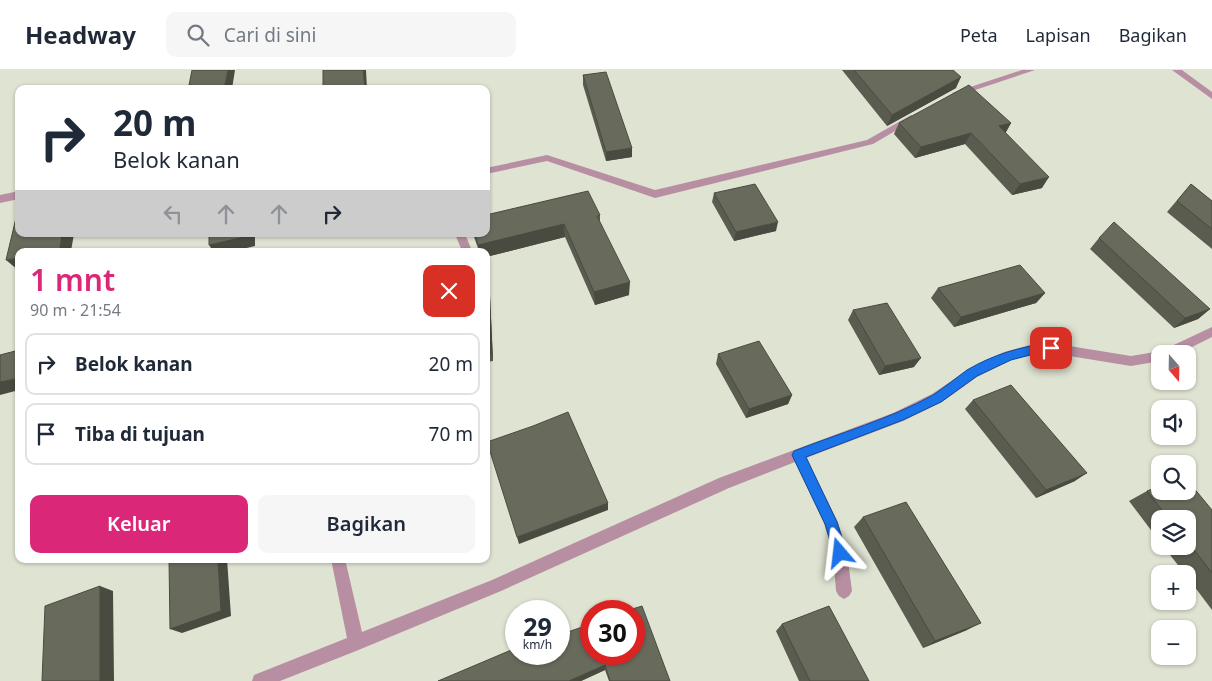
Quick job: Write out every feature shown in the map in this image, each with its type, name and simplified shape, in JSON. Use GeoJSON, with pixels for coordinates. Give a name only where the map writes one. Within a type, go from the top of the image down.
{"type":"FeatureCollection","features":[{"type":"Feature","properties":{"kind":"street"},"geometry":{"type":"LineString","coordinates":[[945,99],[954,94],[1031,70]]}},
{"type":"Feature","properties":{"kind":"street"},"geometry":{"type":"LineString","coordinates":[[1176,70],[1212,96]]}},
{"type":"Feature","properties":{"kind":"street"},"geometry":{"type":"LineString","coordinates":[[490,170],[548,158],[655,194],[870,142],[920,113]]}},
{"type":"Feature","properties":{"kind":"street"},"geometry":{"type":"LineString","coordinates":[[0,199],[15,196]]}},
{"type":"Feature","properties":{"kind":"street"},"geometry":{"type":"LineString","coordinates":[[1185,345],[1212,332]]}},
{"type":"Feature","properties":{"kind":"street"},"geometry":{"type":"LineString","coordinates":[[260,681],[496,586],[724,483],[906,413],[937,398],[973,373],[1008,356],[1034,349],[1051,348],[1131,361],[1151,358]]}},
{"type":"Feature","properties":{"kind":"street"},"geometry":{"type":"LineString","coordinates":[[798,455],[831,522],[840,553],[844,591]]}},
{"type":"Feature","properties":{"kind":"street"},"geometry":{"type":"LineString","coordinates":[[339,563],[356,643]]}},
{"type":"Feature","properties":{"kind":"building"},"geometry":{"type":"Polygon","coordinates":[[[192,70],[228,70],[225,85],[189,85],[192,70]]]}},
{"type":"Feature","properties":{"kind":"building"},"geometry":{"type":"Polygon","coordinates":[[[323,70],[363,70],[365,85],[323,85],[323,70]]]}},
{"type":"Feature","properties":{"kind":"building"},"geometry":{"type":"Polygon","coordinates":[[[854,70],[953,70],[961,77],[892,115],[854,70]]]}},
{"type":"Feature","properties":{"kind":"building"},"geometry":{"type":"Polygon","coordinates":[[[606,72],[632,148],[606,152],[583,75],[606,72]]]}},
{"type":"Feature","properties":{"kind":"building"},"geometry":{"type":"Polygon","coordinates":[[[969,85],[1011,123],[999,126],[1049,177],[1020,184],[971,133],[921,147],[899,123],[969,85]]]}},
{"type":"Feature","properties":{"kind":"building"},"geometry":{"type":"Polygon","coordinates":[[[755,184],[778,222],[736,232],[714,193],[755,184]]]}},
{"type":"Feature","properties":{"kind":"building"},"geometry":{"type":"Polygon","coordinates":[[[1191,184],[1212,201],[1212,229],[1177,201],[1191,184]]]}},
{"type":"Feature","properties":{"kind":"building"},"geometry":{"type":"Polygon","coordinates":[[[588,191],[600,215],[597,216],[630,282],[594,292],[564,224],[478,245],[476,237],[490,237],[490,214],[588,191]]]}},
{"type":"Feature","properties":{"kind":"building"},"geometry":{"type":"Polygon","coordinates":[[[15,222],[15,237],[62,237],[60,248],[15,248],[15,259],[6,260],[15,222]]]}},
{"type":"Feature","properties":{"kind":"building"},"geometry":{"type":"Polygon","coordinates":[[[1114,222],[1210,309],[1185,318],[1099,238],[1114,222]]]}},
{"type":"Feature","properties":{"kind":"building"},"geometry":{"type":"Polygon","coordinates":[[[209,237],[245,237],[209,245],[209,237]]]}},
{"type":"Feature","properties":{"kind":"building"},"geometry":{"type":"Polygon","coordinates":[[[1020,265],[1045,293],[961,317],[938,288],[1020,265]]]}},
{"type":"Feature","properties":{"kind":"building"},"geometry":{"type":"Polygon","coordinates":[[[887,303],[921,358],[885,366],[853,310],[887,303]]]}},
{"type":"Feature","properties":{"kind":"building"},"geometry":{"type":"Polygon","coordinates":[[[759,341],[792,395],[749,409],[718,354],[759,341]]]}},
{"type":"Feature","properties":{"kind":"building"},"geometry":{"type":"Polygon","coordinates":[[[15,351],[15,379],[0,382],[0,355],[15,351]]]}},
{"type":"Feature","properties":{"kind":"building"},"geometry":{"type":"Polygon","coordinates":[[[1011,385],[1087,473],[1046,490],[973,400],[1011,385]]]}},
{"type":"Feature","properties":{"kind":"building"},"geometry":{"type":"Polygon","coordinates":[[[568,412],[608,503],[517,537],[490,452],[490,441],[568,412]]]}},
{"type":"Feature","properties":{"kind":"building"},"geometry":{"type":"Polygon","coordinates":[[[1196,491],[1212,510],[1212,573],[1196,552],[1196,510],[1162,510],[1154,500],[1196,500],[1196,491]]]}},
{"type":"Feature","properties":{"kind":"building"},"geometry":{"type":"Polygon","coordinates":[[[906,502],[981,623],[935,641],[863,517],[906,502]]]}},
{"type":"Feature","properties":{"kind":"building"},"geometry":{"type":"Polygon","coordinates":[[[169,563],[218,563],[221,611],[170,629],[169,563]]]}},
{"type":"Feature","properties":{"kind":"building"},"geometry":{"type":"Polygon","coordinates":[[[100,586],[100,681],[42,681],[45,606],[100,586]]]}},
{"type":"Feature","properties":{"kind":"building"},"geometry":{"type":"Polygon","coordinates":[[[829,606],[869,681],[810,681],[782,624],[829,606]]]}},
{"type":"Feature","properties":{"kind":"building"},"geometry":{"type":"Polygon","coordinates":[[[645,614],[670,681],[610,681],[605,665],[645,665],[645,614]]]}},
{"type":"Feature","properties":{"kind":"building"},"geometry":{"type":"Polygon","coordinates":[[[580,628],[580,665],[605,665],[569,681],[438,681],[505,653],[505,665],[570,665],[570,631],[580,628]]]}},
{"type":"Feature","properties":{"kind":"route"},"geometry":{"type":"LineString","coordinates":[[840,553],[831,522],[798,455],[898,416],[937,398],[973,373],[1008,356],[1034,349],[1051,348]]}}]}
